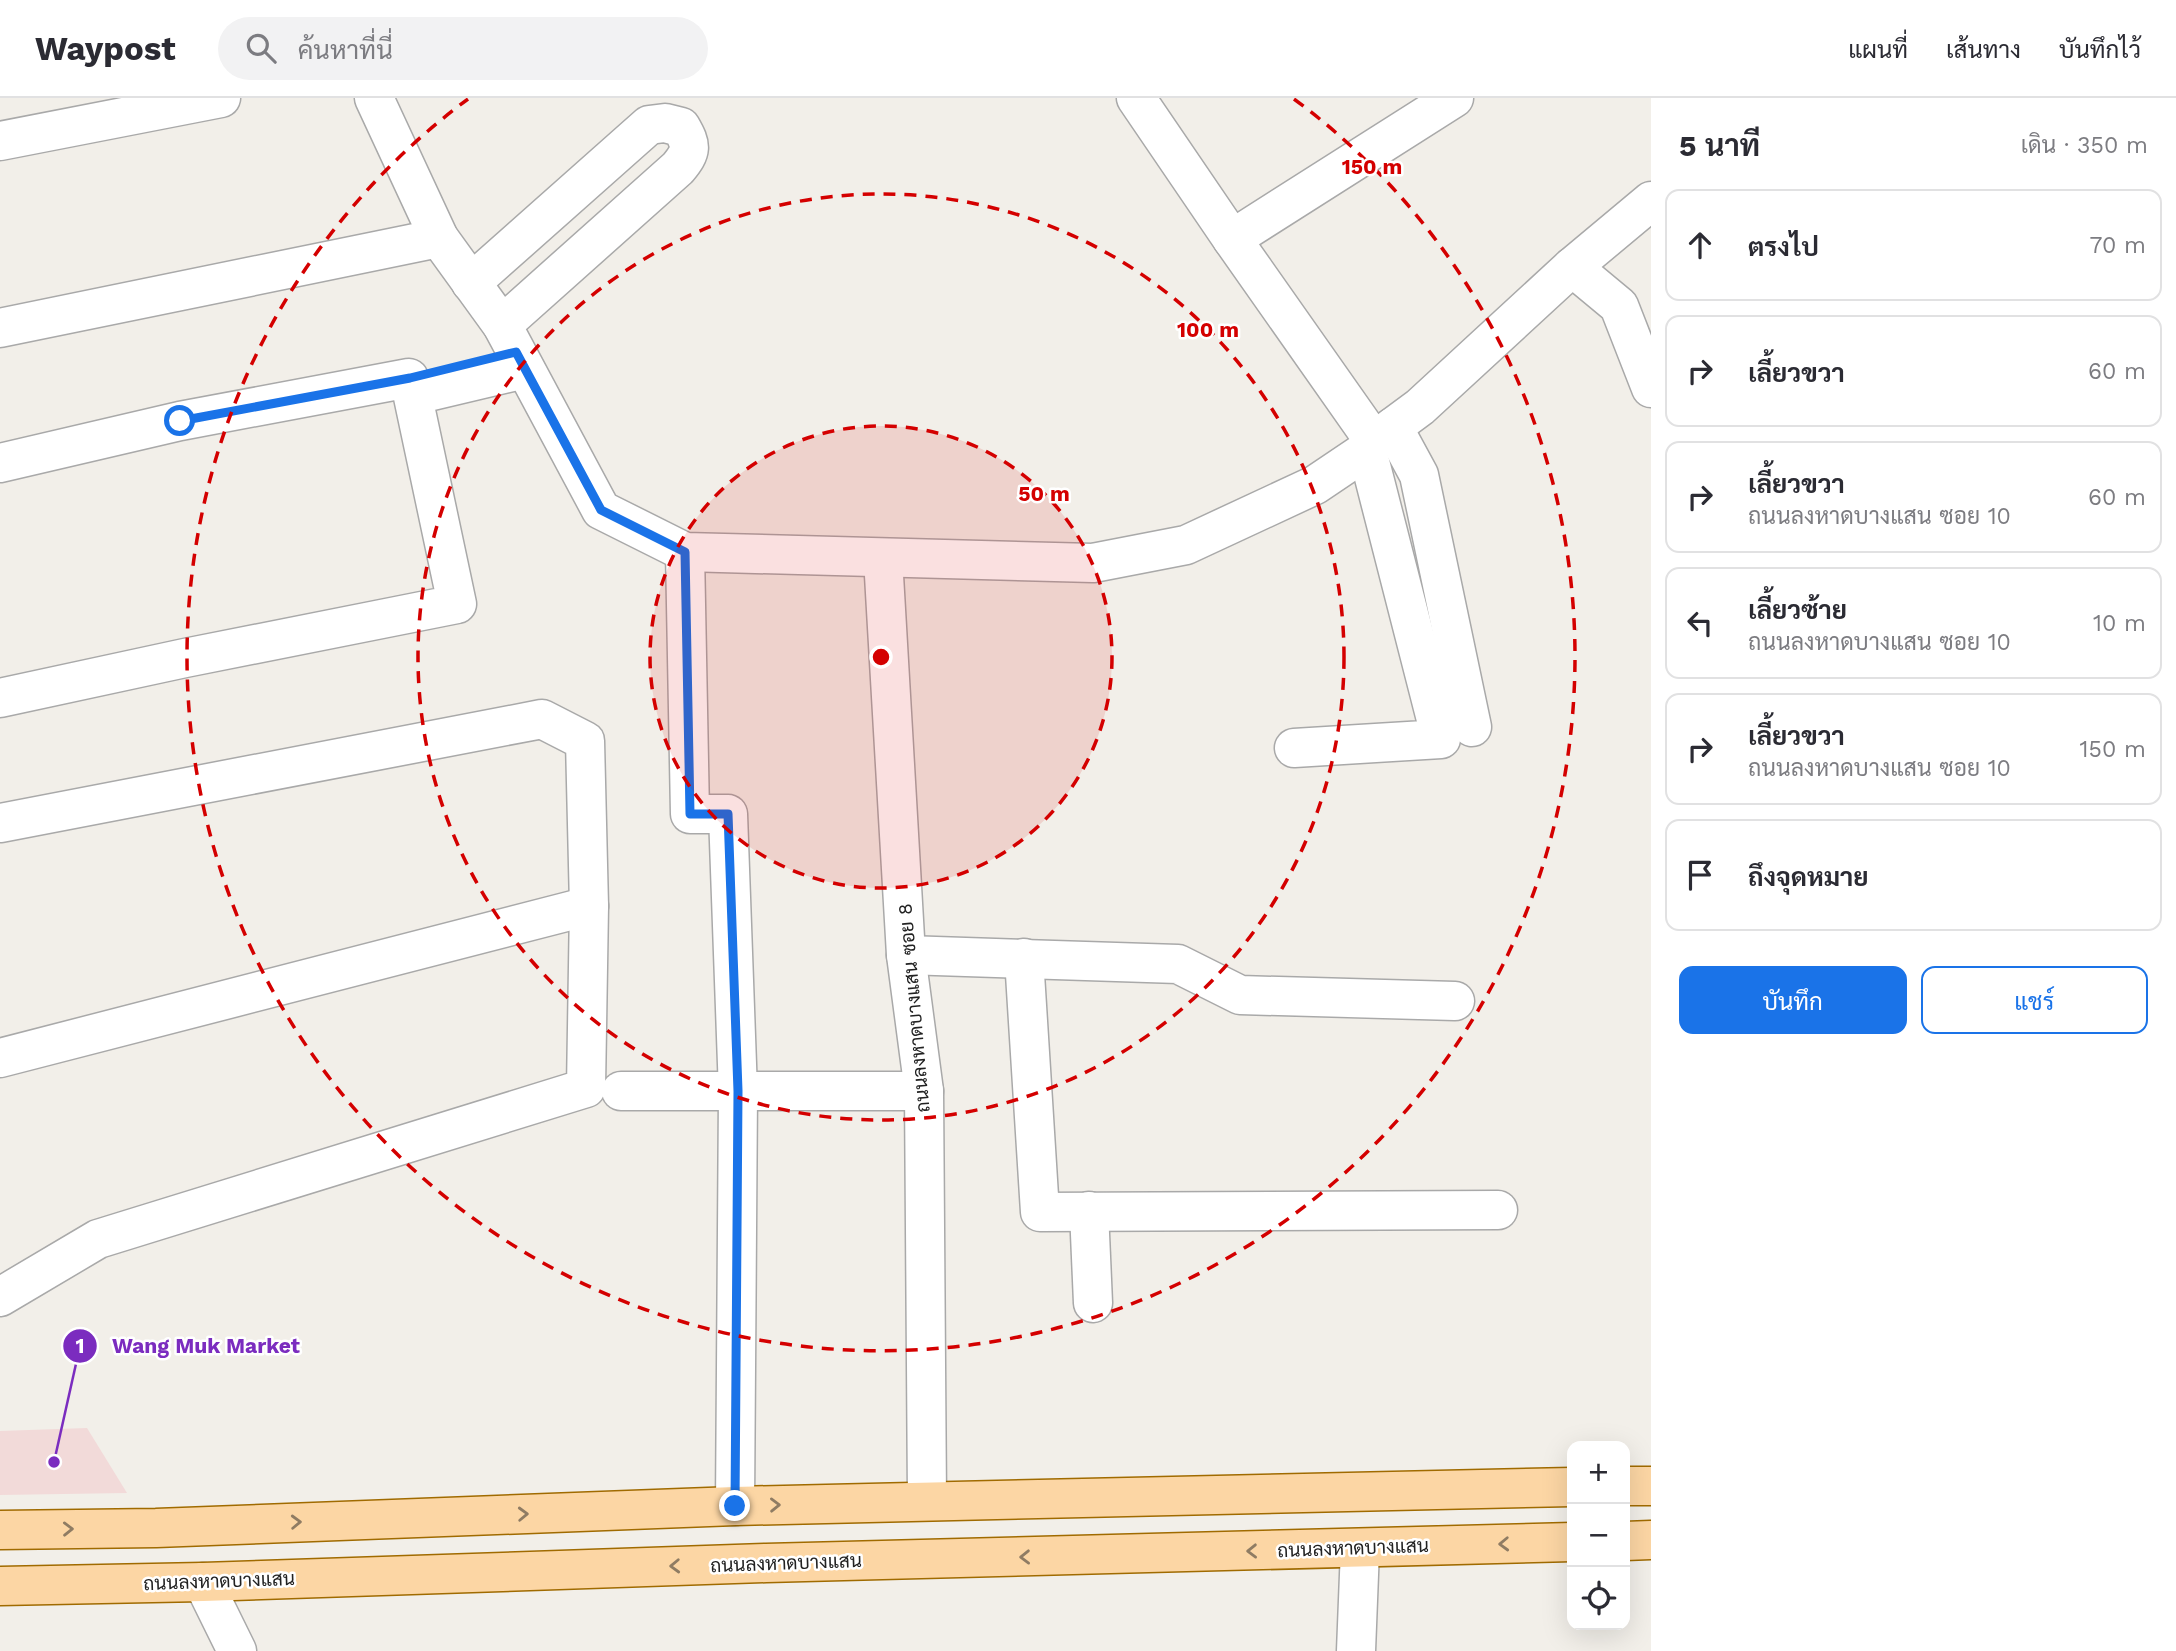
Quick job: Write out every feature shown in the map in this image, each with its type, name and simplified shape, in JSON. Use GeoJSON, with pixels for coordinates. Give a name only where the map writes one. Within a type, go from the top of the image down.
{"type":"FeatureCollection","features":[{"type":"Feature","properties":{"kind":"main road"},"geometry":{"type":"LineString","coordinates":[[1630,1486],[1651,1486]]}},
{"type":"Feature","properties":{"kind":"main road"},"geometry":{"type":"LineString","coordinates":[[0,1530],[156,1528],[735,1506],[1567,1487]]}},
{"type":"Feature","properties":{"kind":"main road"},"geometry":{"type":"LineString","coordinates":[[156,1528],[204,1582]]}},
{"type":"Feature","properties":{"kind":"main road"},"geometry":{"type":"LineString","coordinates":[[1630,1541],[1651,1540]]}},
{"type":"Feature","properties":{"kind":"main road","name":"ถนนลงหาดบางแสน"},"geometry":{"type":"LineString","coordinates":[[0,1586],[1567,1542]]}},
{"type":"Feature","properties":{"kind":"street"},"geometry":{"type":"LineString","coordinates":[[0,141],[221,98]]}},
{"type":"Feature","properties":{"kind":"street"},"geometry":{"type":"LineString","coordinates":[[374,98],[439,238],[514,349],[601,510],[685,552],[1093,563],[1186,545],[1315,485],[1378,439],[1420,407],[1572,267],[1651,201]]}},
{"type":"Feature","properties":{"kind":"street"},"geometry":{"type":"LineString","coordinates":[[1136,98],[1232,239],[1378,439],[1419,475],[1472,727]]}},
{"type":"Feature","properties":{"kind":"street"},"geometry":{"type":"LineString","coordinates":[[1232,239],[1454,98]]}},
{"type":"Feature","properties":{"kind":"street"},"geometry":{"type":"LineString","coordinates":[[0,463],[180,421],[412,387],[514,349],[688,156],[689,142],[681,127],[665,123],[649,125],[471,284]]}},
{"type":"Feature","properties":{"kind":"street"},"geometry":{"type":"LineString","coordinates":[[0,328],[439,238]]}},
{"type":"Feature","properties":{"kind":"street"},"geometry":{"type":"LineString","coordinates":[[1572,267],[1619,306],[1651,388]]}},
{"type":"Feature","properties":{"kind":"street"},"geometry":{"type":"LineString","coordinates":[[0,698],[185,657],[457,604],[412,387]]}},
{"type":"Feature","properties":{"kind":"street"},"geometry":{"type":"LineString","coordinates":[[1294,748],[1441,739],[1378,439]]}},
{"type":"Feature","properties":{"kind":"street"},"geometry":{"type":"LineString","coordinates":[[685,552],[690,814],[728,814],[738,1091],[735,1506]]}},
{"type":"Feature","properties":{"kind":"street","name":"ถนนลงหาดบางแสน ซอย 8"},"geometry":{"type":"LineString","coordinates":[[883,558],[906,955],[924,1091],[927,1502]]}},
{"type":"Feature","properties":{"kind":"street"},"geometry":{"type":"LineString","coordinates":[[0,824],[542,719],[585,741],[589,906],[586,1088],[98,1239],[0,1297]]}},
{"type":"Feature","properties":{"kind":"street"},"geometry":{"type":"LineString","coordinates":[[0,1058],[589,906]]}},
{"type":"Feature","properties":{"kind":"street"},"geometry":{"type":"LineString","coordinates":[[906,955],[1178,964],[1240,995],[1455,1001]]}},
{"type":"Feature","properties":{"kind":"street"},"geometry":{"type":"LineString","coordinates":[[1024,958],[1040,1212],[1498,1210]]}},
{"type":"Feature","properties":{"kind":"street"},"geometry":{"type":"LineString","coordinates":[[621,1091],[924,1091]]}},
{"type":"Feature","properties":{"kind":"street"},"geometry":{"type":"LineString","coordinates":[[1089,1211],[1093,1303]]}},
{"type":"Feature","properties":{"kind":"street"},"geometry":{"type":"LineString","coordinates":[[1356,1651],[1360,1549]]}},
{"type":"Feature","properties":{"kind":"street"},"geometry":{"type":"LineString","coordinates":[[204,1582],[237,1651]]}},
{"type":"Feature","properties":{"kind":"shaded area"},"geometry":{"type":"Polygon","coordinates":[[[87,1428],[127,1493],[0,1495],[0,1431],[87,1428]]]}},
{"type":"Feature","properties":{"kind":"place","name":"Wang Muk Market"},"geometry":{"type":"Point","coordinates":[54,1462]}},
{"type":"Feature","properties":{"kind":"route"},"geometry":{"type":"LineString","coordinates":[[180,421],[410,378],[516,352],[601,510],[685,552],[690,814],[728,814],[738,1091],[735,1506]]}}]}
